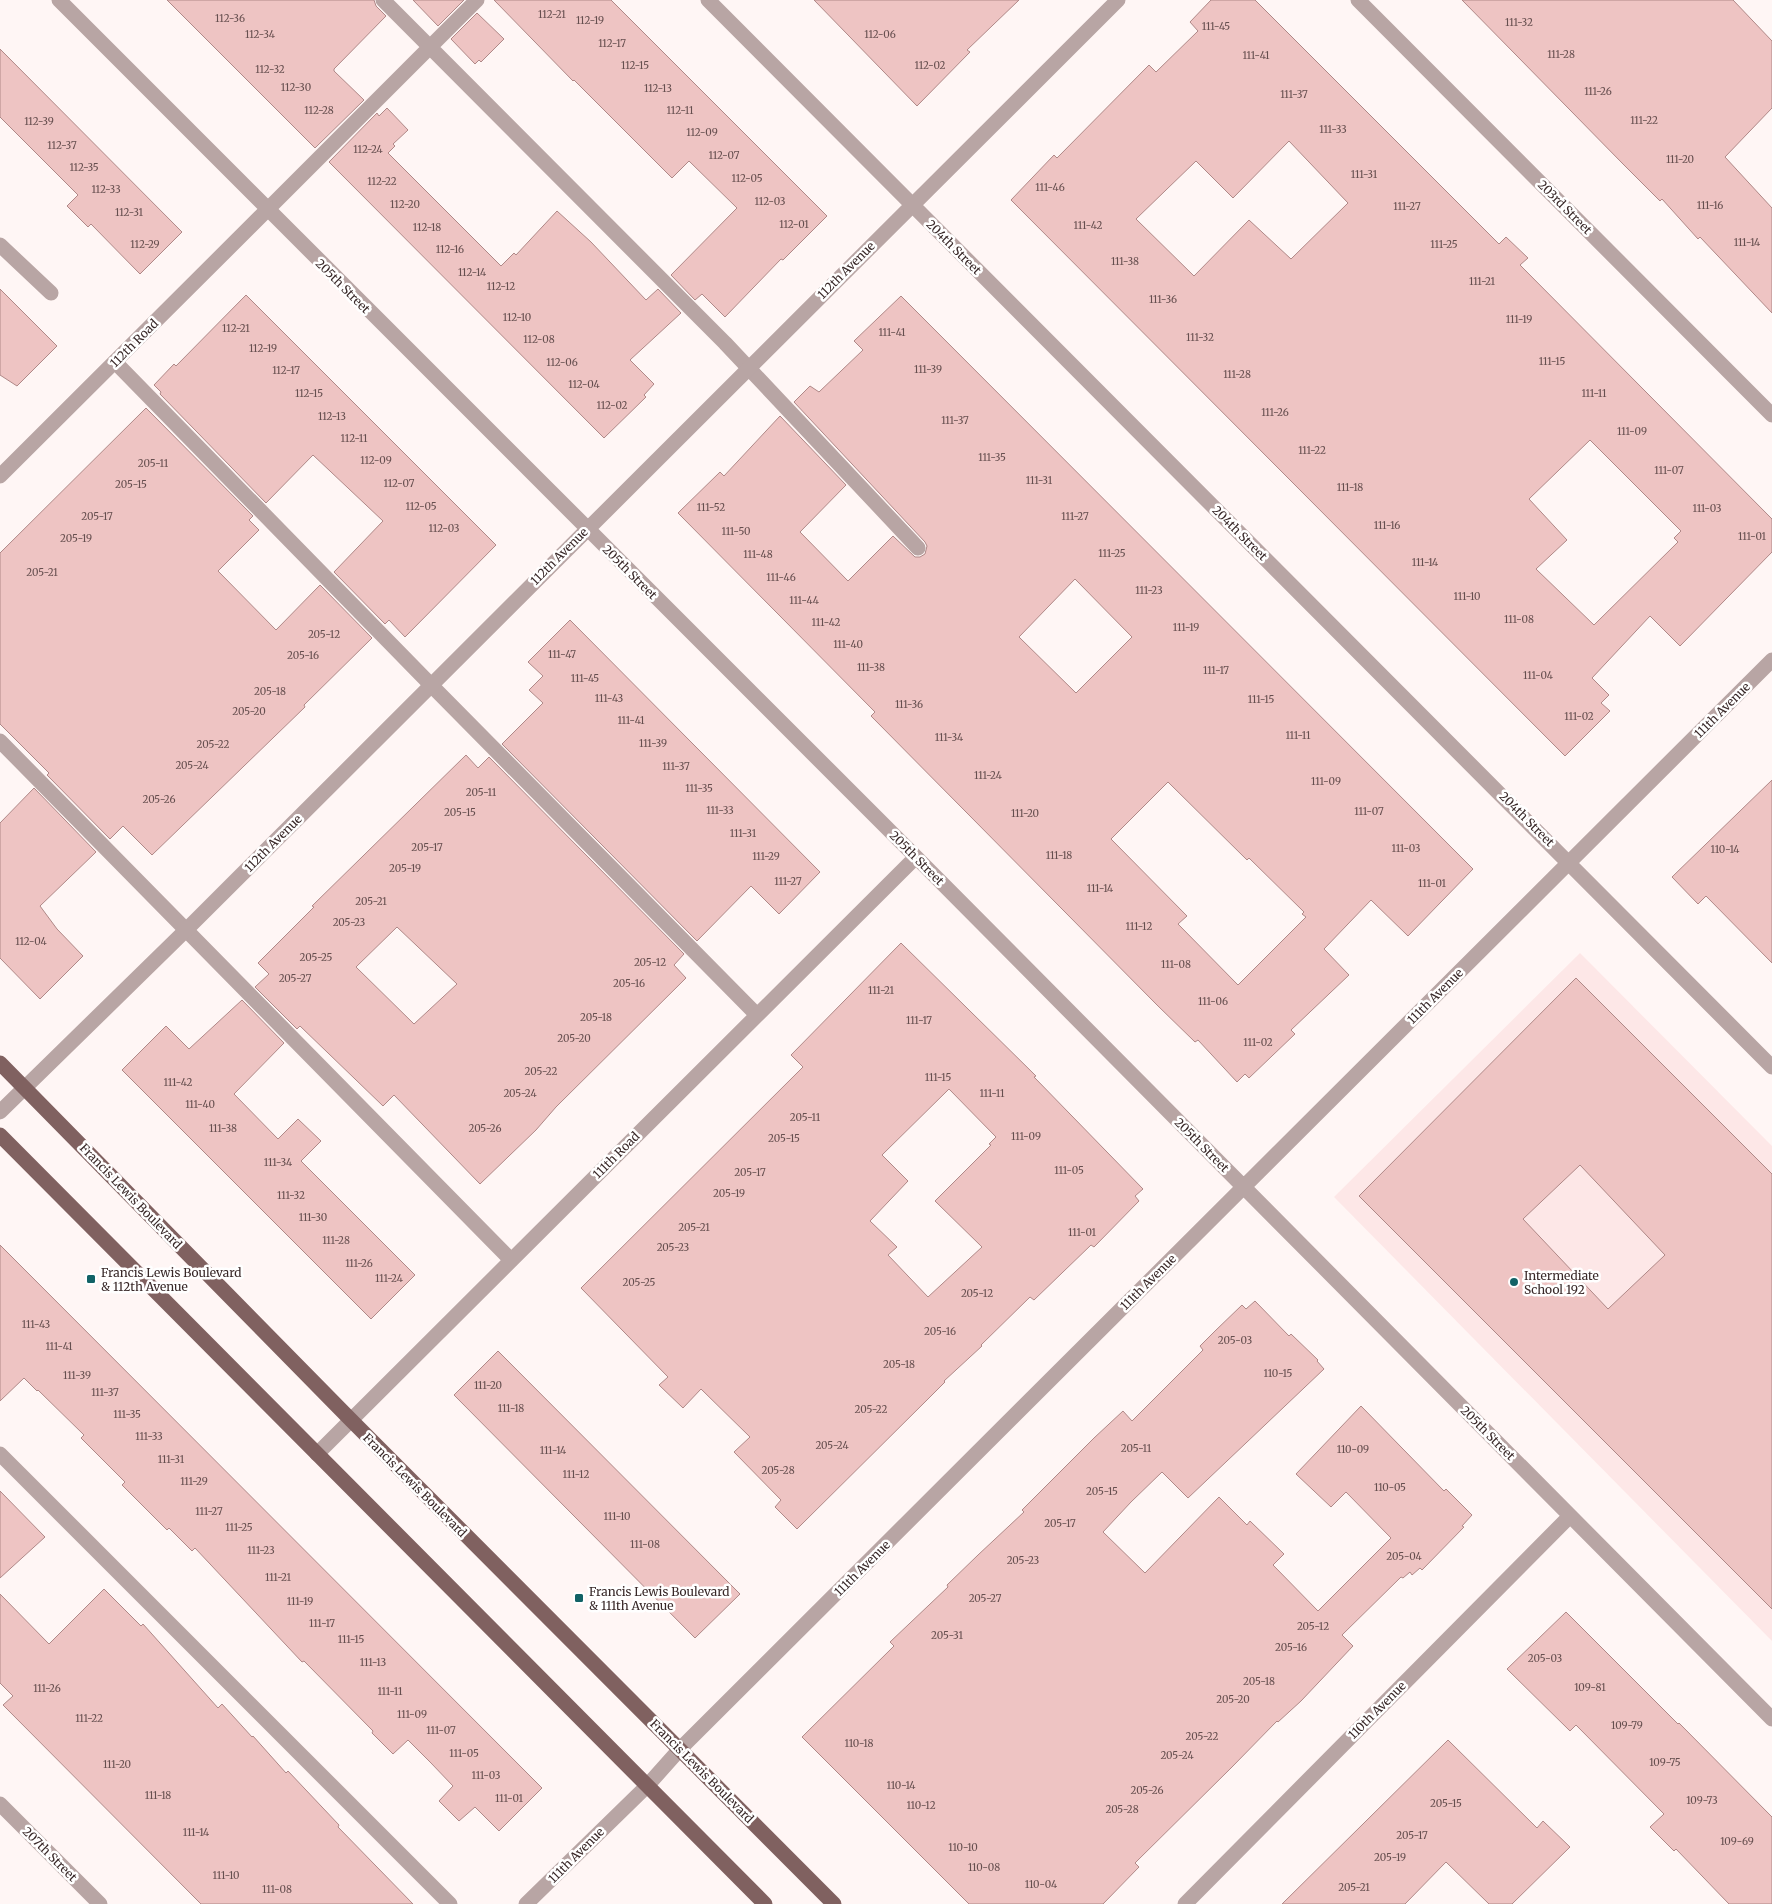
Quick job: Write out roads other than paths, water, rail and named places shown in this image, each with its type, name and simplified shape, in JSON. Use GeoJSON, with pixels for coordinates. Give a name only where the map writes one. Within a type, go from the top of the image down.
{"type":"FeatureCollection","features":[{"type":"Feature","properties":{"kind":"main road","name":"Francis Lewis Boulevard"},"geometry":{"type":"LineString","coordinates":[[0,1063],[350,1420],[834,1904]]}},
{"type":"Feature","properties":{"kind":"main road"},"geometry":{"type":"LineString","coordinates":[[0,1135],[765,1904]]}},
{"type":"Feature","properties":{"kind":"street","name":"205th Street"},"geometry":{"type":"LineString","coordinates":[[59,0],[1244,1186],[1772,1719]]}},
{"type":"Feature","properties":{"kind":"street"},"geometry":{"type":"LineString","coordinates":[[383,0],[749,368],[918,548]]}},
{"type":"Feature","properties":{"kind":"street","name":"112th Road"},"geometry":{"type":"LineString","coordinates":[[0,476],[477,0]]}},
{"type":"Feature","properties":{"kind":"street","name":"204th Street"},"geometry":{"type":"LineString","coordinates":[[708,0],[1570,862],[1772,1067]]}},
{"type":"Feature","properties":{"kind":"street","name":"112th Avenue"},"geometry":{"type":"LineString","coordinates":[[0,1112],[186,930],[1118,0]]}},
{"type":"Feature","properties":{"kind":"street","name":"203rd Street"},"geometry":{"type":"LineString","coordinates":[[1358,0],[1772,415]]}},
{"type":"Feature","properties":{"kind":"street"},"geometry":{"type":"LineString","coordinates":[[0,245],[51,294]]}},
{"type":"Feature","properties":{"kind":"street"},"geometry":{"type":"LineString","coordinates":[[115,362],[757,1015]]}},
{"type":"Feature","properties":{"kind":"street","name":"111th Avenue"},"geometry":{"type":"LineString","coordinates":[[526,1904],[647,1786],[680,1749],[1772,660]]}},
{"type":"Feature","properties":{"kind":"street"},"geometry":{"type":"LineString","coordinates":[[0,741],[511,1260]]}},
{"type":"Feature","properties":{"kind":"street","name":"111th Road"},"geometry":{"type":"LineString","coordinates":[[317,1454],[916,857]]}},
{"type":"Feature","properties":{"kind":"street"},"geometry":{"type":"LineString","coordinates":[[0,1454],[450,1904]]}},
{"type":"Feature","properties":{"kind":"street","name":"110th Avenue"},"geometry":{"type":"LineString","coordinates":[[1185,1904],[1570,1516]]}},
{"type":"Feature","properties":{"kind":"street","name":"207th Street"},"geometry":{"type":"LineString","coordinates":[[0,1804],[100,1904]]}},
{"type":"Feature","properties":{"kind":"place","name":"Francis Lewis Boulevard & 112th Avenue"},"geometry":{"type":"Point","coordinates":[91,1279]}},
{"type":"Feature","properties":{"kind":"place","name":"Intermediate School 192"},"geometry":{"type":"Point","coordinates":[1514,1282]}},
{"type":"Feature","properties":{"kind":"place","name":"Francis Lewis Boulevard & 111th Avenue"},"geometry":{"type":"Point","coordinates":[579,1598]}}]}
